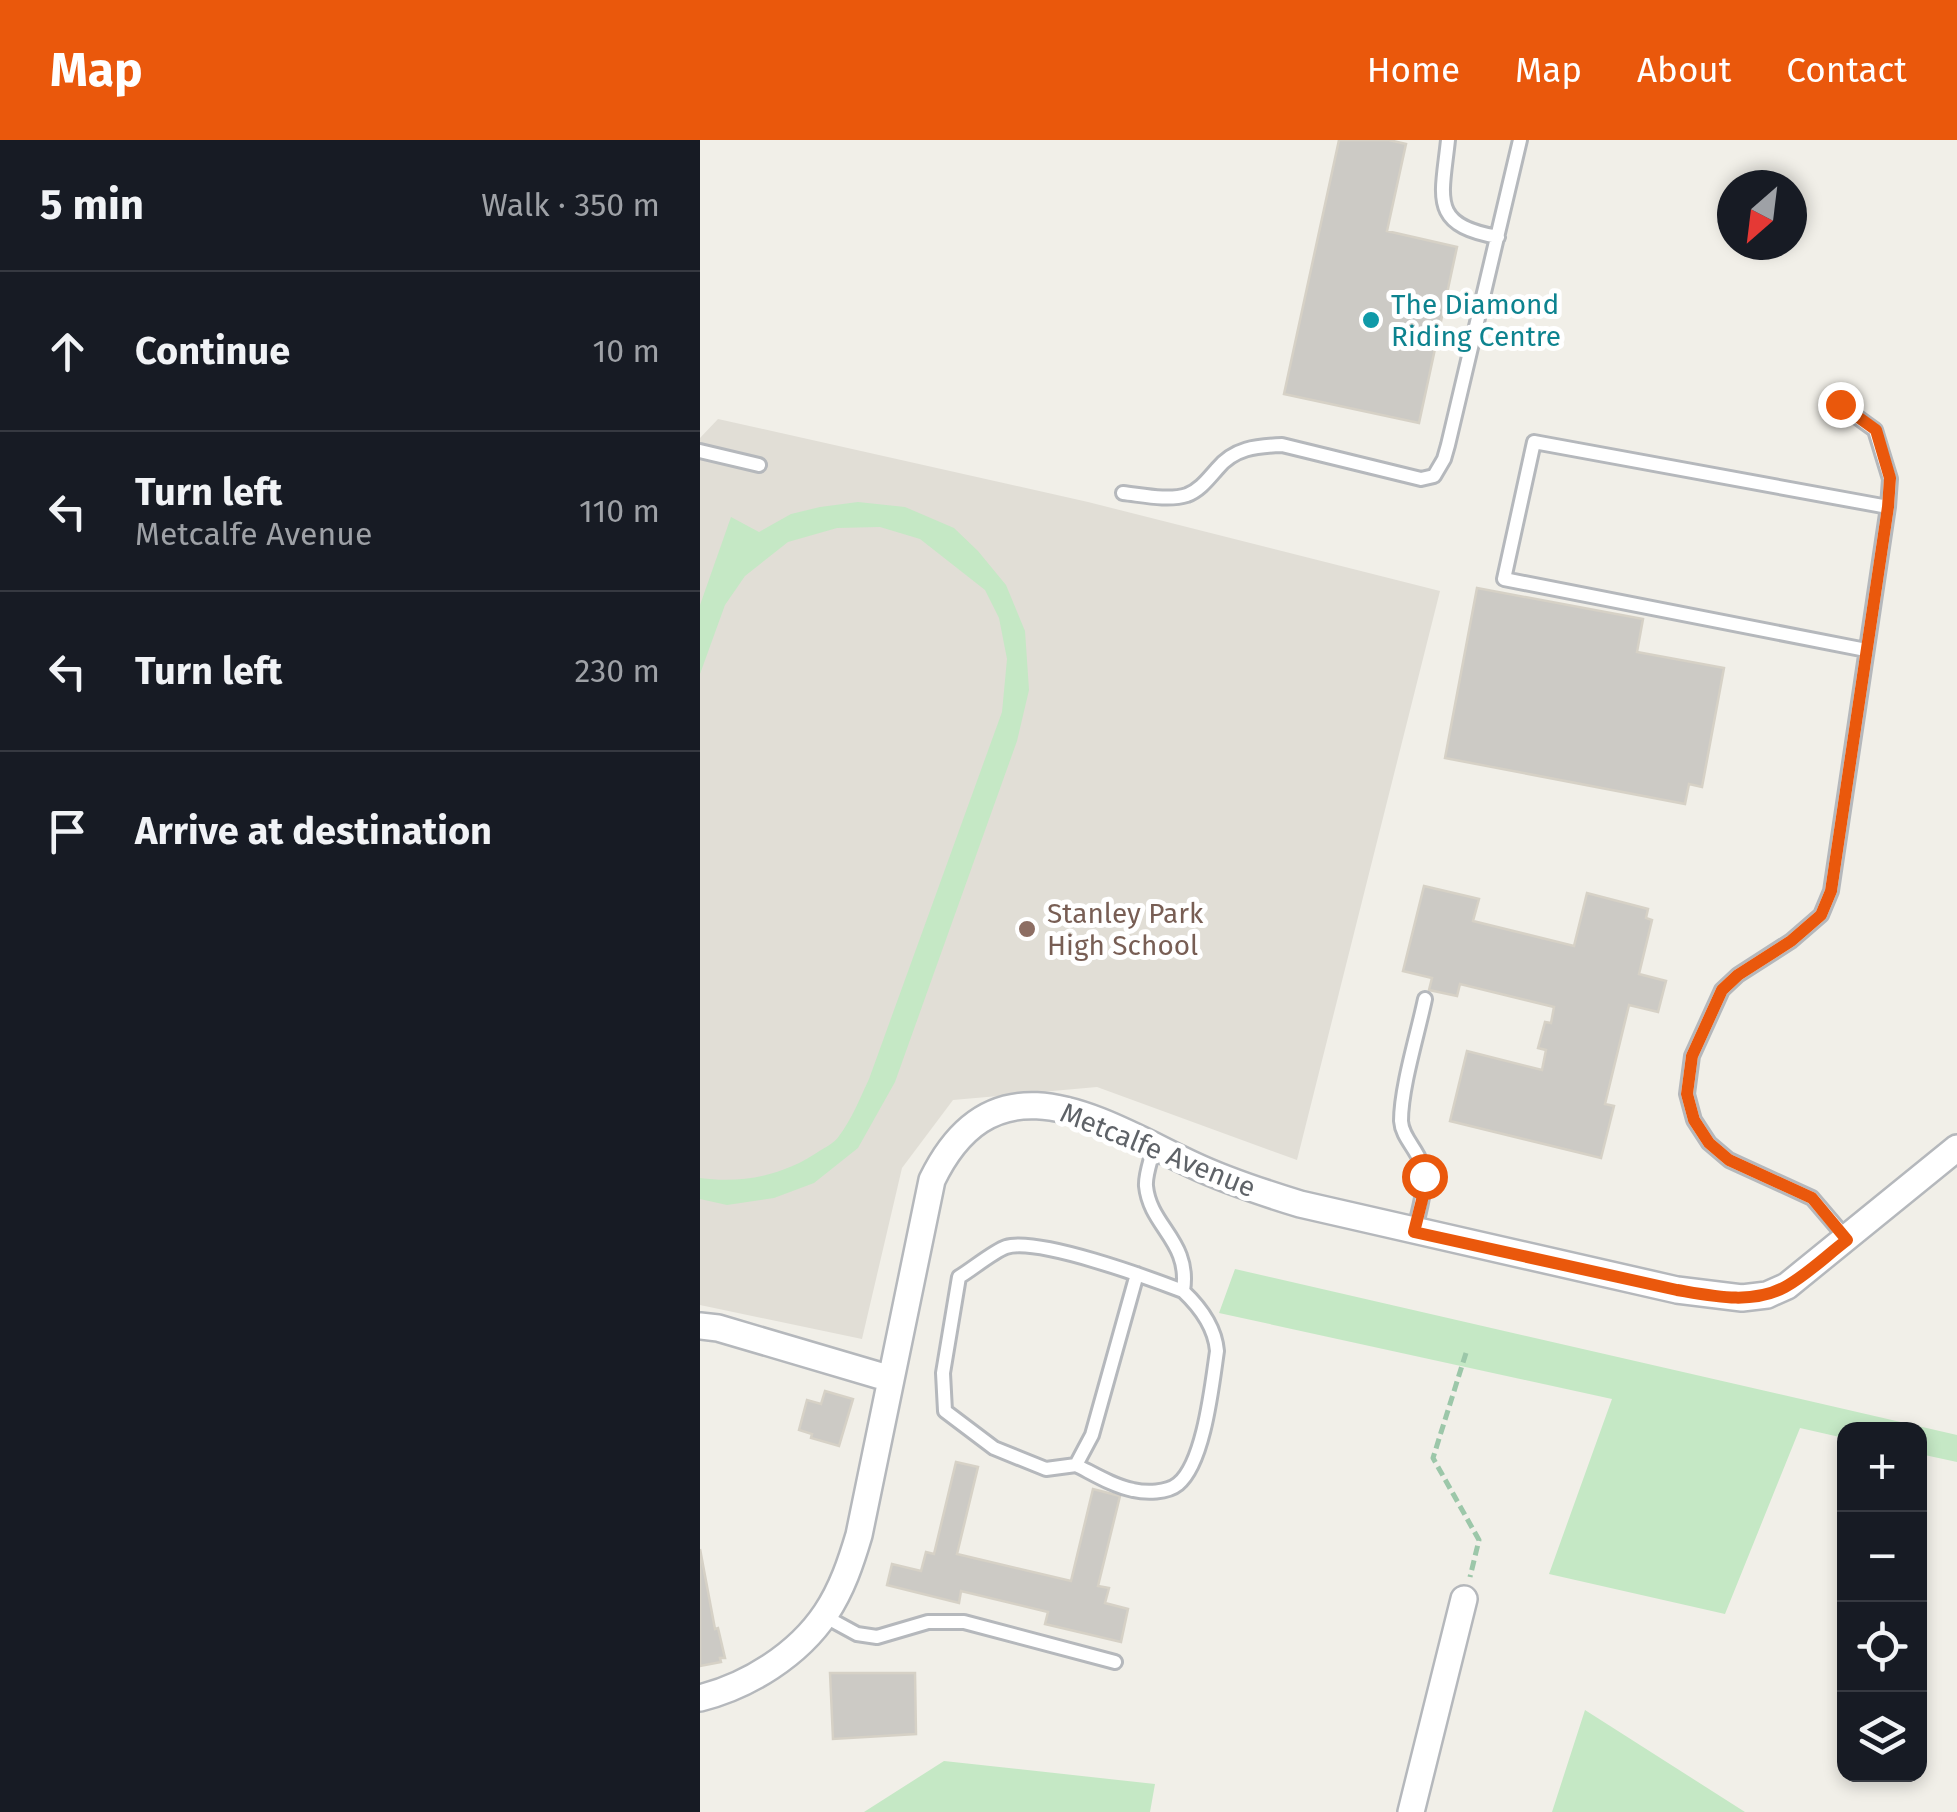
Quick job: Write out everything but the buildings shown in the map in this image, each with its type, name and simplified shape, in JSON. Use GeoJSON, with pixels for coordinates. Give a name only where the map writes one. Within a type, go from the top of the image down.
{"type":"FeatureCollection","features":[{"type":"Feature","properties":{"kind":"street","name":"Metcalfe Avenue"},"geometry":{"type":"LineString","coordinates":[[700,1698],[730,1689],[774,1665],[824,1616],[839,1591],[859,1535],[932,1180],[962,1135],[1000,1110],[1038,1104],[1082,1114],[1248,1188],[1300,1204],[1677,1290],[1742,1298],[1767,1295],[1786,1286],[1957,1148]]}},
{"type":"Feature","properties":{"kind":"street"},"geometry":{"type":"LineString","coordinates":[[700,1326],[891,1379]]}},
{"type":"Feature","properties":{"kind":"street"},"geometry":{"type":"LineString","coordinates":[[1411,1812],[1464,1599]]}},
{"type":"Feature","properties":{"kind":"lane"},"geometry":{"type":"LineString","coordinates":[[1448,140],[1443,193],[1451,218],[1462,228],[1498,238]]}},
{"type":"Feature","properties":{"kind":"lane"},"geometry":{"type":"LineString","coordinates":[[1123,493],[1184,496],[1198,489],[1228,458],[1262,446],[1282,446],[1421,479],[1434,476],[1448,445],[1520,140]]}},
{"type":"Feature","properties":{"kind":"lane"},"geometry":{"type":"LineString","coordinates":[[1840,404],[1876,430],[1890,478],[1831,891],[1821,915],[1722,990],[1692,1056],[1687,1094],[1694,1120],[1709,1143],[1729,1160],[1812,1198],[1847,1240]]}},
{"type":"Feature","properties":{"kind":"lane"},"geometry":{"type":"LineString","coordinates":[[1866,650],[1504,578],[1534,442],[1888,507]]}},
{"type":"Feature","properties":{"kind":"lane"},"geometry":{"type":"LineString","coordinates":[[700,451],[759,465]]}},
{"type":"Feature","properties":{"kind":"lane"},"geometry":{"type":"LineString","coordinates":[[1414,1232],[1424,1176],[1421,1162],[1401,1126],[1425,999]]}},
{"type":"Feature","properties":{"kind":"lane"},"geometry":{"type":"LineString","coordinates":[[1154,1146],[1146,1183],[1150,1202],[1184,1261],[1182,1291]]}},
{"type":"Feature","properties":{"kind":"lane"},"geometry":{"type":"LineString","coordinates":[[1034,1246],[1137,1274],[1182,1291],[1198,1304],[1216,1338],[1202,1438],[1189,1470],[1176,1486],[1152,1492],[1131,1490],[1076,1465],[1046,1469],[994,1448],[945,1411],[943,1373],[959,1277],[1006,1248],[1034,1246]]}},
{"type":"Feature","properties":{"kind":"lane"},"geometry":{"type":"LineString","coordinates":[[1076,1465],[1092,1435],[1137,1274]]}},
{"type":"Feature","properties":{"kind":"lane"},"geometry":{"type":"LineString","coordinates":[[824,1616],[857,1634],[876,1637],[928,1622],[964,1622],[1115,1662]]}},
{"type":"Feature","properties":{"kind":"path"},"geometry":{"type":"LineString","coordinates":[[1464,1599],[1479,1540],[1433,1458],[1466,1353]]}},
{"type":"Feature","properties":{"kind":"shaded area","name":"Stanley Park High School"},"geometry":{"type":"Polygon","coordinates":[[[718,419],[1088,502],[1440,591],[1297,1160],[1097,1087],[953,1100],[902,1168],[862,1339],[700,1305],[700,438],[718,419]]]}},
{"type":"Feature","properties":{"kind":"green space"},"geometry":{"type":"Polygon","coordinates":[[[858,502],[905,507],[954,528],[978,551],[1006,585],[1025,631],[1029,690],[1017,741],[895,1082],[858,1148],[814,1183],[774,1198],[727,1205],[700,1199],[700,1178],[764,1176],[793,1166],[831,1144],[848,1123],[869,1079],[1002,712],[1007,659],[999,618],[985,590],[920,539],[880,527],[837,528],[788,542],[745,576],[725,605],[700,674],[700,605],[731,517],[759,532],[791,514],[858,502]]]}},
{"type":"Feature","properties":{"kind":"green space"},"geometry":{"type":"Polygon","coordinates":[[[1235,1269],[1900,1422],[1837,1422],[1837,1436],[1800,1428],[1725,1614],[1549,1574],[1612,1399],[1219,1313],[1235,1269]]]}},
{"type":"Feature","properties":{"kind":"green space"},"geometry":{"type":"Polygon","coordinates":[[[1927,1428],[1957,1435],[1957,1462],[1927,1456],[1927,1428]]]}},
{"type":"Feature","properties":{"kind":"green space"},"geometry":{"type":"Polygon","coordinates":[[[1585,1710],[1745,1812],[1552,1812],[1585,1710]]]}},
{"type":"Feature","properties":{"kind":"green space"},"geometry":{"type":"Polygon","coordinates":[[[944,1761],[1155,1784],[1150,1812],[864,1812],[944,1761]]]}},
{"type":"Feature","properties":{"kind":"place","name":"The Diamond Riding Centre"},"geometry":{"type":"Point","coordinates":[1371,320]}},
{"type":"Feature","properties":{"kind":"place","name":"Stanley Park High School"},"geometry":{"type":"Point","coordinates":[1027,929]}},
{"type":"Feature","properties":{"kind":"route"},"geometry":{"type":"LineString","coordinates":[[1424,1176],[1414,1232],[1708,1295],[1767,1295],[1786,1286],[1847,1240],[1812,1198],[1729,1160],[1709,1143],[1694,1120],[1687,1094],[1692,1056],[1722,990],[1821,915],[1831,891],[1890,478],[1876,430],[1840,404]]}}]}
